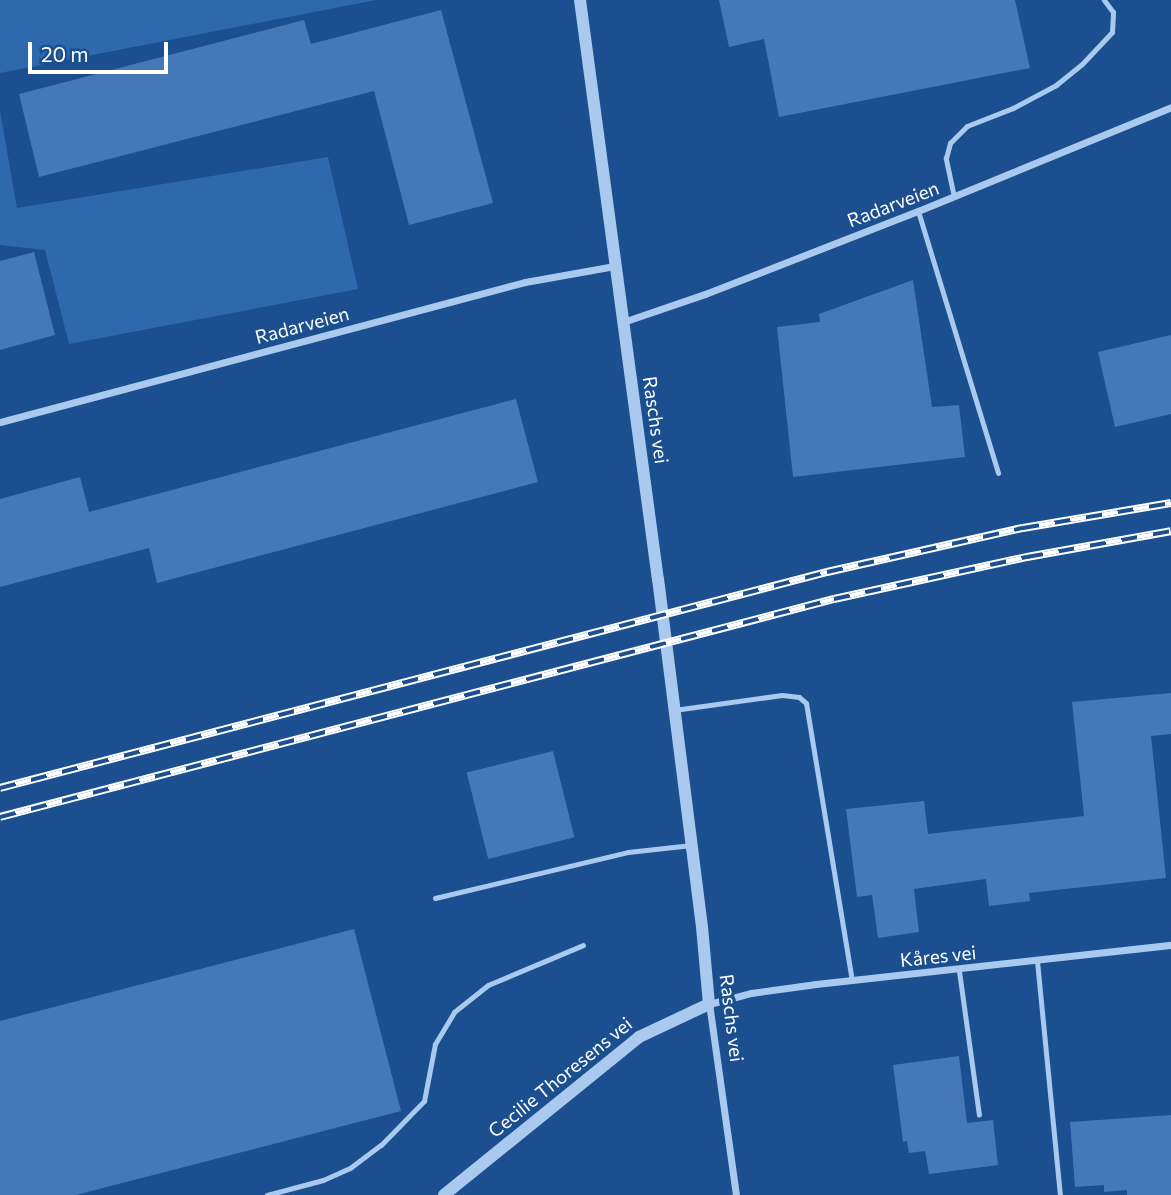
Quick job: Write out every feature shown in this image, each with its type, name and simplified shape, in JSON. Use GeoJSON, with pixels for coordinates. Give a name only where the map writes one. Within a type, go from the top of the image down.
{"type":"FeatureCollection","features":[{"type":"Feature","properties":{"kind":"street","name":"Raschs vei"},"geometry":{"type":"LineString","coordinates":[[580,0],[736,1195]]}},
{"type":"Feature","properties":{"kind":"street","name":"Radarveien"},"geometry":{"type":"LineString","coordinates":[[623,322],[705,294],[954,197],[1171,107]]}},
{"type":"Feature","properties":{"kind":"street","name":"Radarveien"},"geometry":{"type":"LineString","coordinates":[[0,422],[525,282],[615,266]]}},
{"type":"Feature","properties":{"kind":"street","name":"Kåres vei"},"geometry":{"type":"LineString","coordinates":[[709,1004],[751,993],[852,980],[959,971],[1171,945]]}},
{"type":"Feature","properties":{"kind":"street","name":"Cecilie Thoresens vei"},"geometry":{"type":"LineString","coordinates":[[444,1195],[639,1037],[709,1004]]}},
{"type":"Feature","properties":{"kind":"lane"},"geometry":{"type":"LineString","coordinates":[[954,197],[946,158],[950,143],[967,125],[1013,108],[1056,85],[1082,64],[1112,32],[1113,12],[1104,0]]}},
{"type":"Feature","properties":{"kind":"lane"},"geometry":{"type":"LineString","coordinates":[[918,211],[998,473]]}},
{"type":"Feature","properties":{"kind":"lane"},"geometry":{"type":"LineString","coordinates":[[674,710],[782,695],[799,697],[806,703],[852,980]]}},
{"type":"Feature","properties":{"kind":"lane"},"geometry":{"type":"LineString","coordinates":[[435,898],[628,852],[692,845]]}},
{"type":"Feature","properties":{"kind":"lane"},"geometry":{"type":"LineString","coordinates":[[267,1195],[341,1172],[381,1145],[424,1101],[435,1044],[454,1012],[488,985],[583,945]]}},
{"type":"Feature","properties":{"kind":"lane"},"geometry":{"type":"LineString","coordinates":[[1037,961],[1060,1195]]}},
{"type":"Feature","properties":{"kind":"lane"},"geometry":{"type":"LineString","coordinates":[[959,971],[979,1115]]}},
{"type":"Feature","properties":{"kind":"shaded area"},"geometry":{"type":"Polygon","coordinates":[[[0,0],[376,0],[0,73],[0,0]]]}},
{"type":"Feature","properties":{"kind":"shaded area"},"geometry":{"type":"Polygon","coordinates":[[[0,111],[17,208],[328,157],[358,289],[69,344],[45,250],[0,245],[0,111]]]}},
{"type":"Feature","properties":{"kind":"building"},"geometry":{"type":"Polygon","coordinates":[[[719,0],[1015,0],[1030,68],[779,117],[764,39],[729,47],[719,0]]]}},
{"type":"Feature","properties":{"kind":"building"},"geometry":{"type":"Polygon","coordinates":[[[441,10],[493,203],[409,225],[374,91],[39,177],[19,94],[304,20],[311,44],[441,10]]]}},
{"type":"Feature","properties":{"kind":"building"},"geometry":{"type":"Polygon","coordinates":[[[34,252],[55,335],[0,350],[0,261],[34,252]]]}},
{"type":"Feature","properties":{"kind":"building"},"geometry":{"type":"Polygon","coordinates":[[[913,280],[932,407],[959,405],[965,457],[793,477],[777,327],[820,322],[819,314],[913,280]]]}},
{"type":"Feature","properties":{"kind":"building"},"geometry":{"type":"Polygon","coordinates":[[[1171,335],[1171,414],[1115,427],[1098,352],[1171,335]]]}},
{"type":"Feature","properties":{"kind":"building"},"geometry":{"type":"Polygon","coordinates":[[[516,399],[538,482],[157,583],[149,548],[0,587],[0,499],[80,477],[89,512],[516,399]]]}},
{"type":"Feature","properties":{"kind":"building"},"geometry":{"type":"Polygon","coordinates":[[[1171,693],[1171,734],[1151,736],[1166,878],[1029,893],[1030,901],[989,906],[986,879],[914,889],[919,932],[878,938],[872,895],[857,897],[846,809],[924,801],[928,834],[1084,816],[1072,702],[1171,693]]]}},
{"type":"Feature","properties":{"kind":"building"},"geometry":{"type":"Polygon","coordinates":[[[553,751],[575,837],[488,859],[467,773],[553,751]]]}},
{"type":"Feature","properties":{"kind":"building"},"geometry":{"type":"Polygon","coordinates":[[[354,929],[401,1111],[76,1195],[0,1195],[0,1021],[354,929]]]}},
{"type":"Feature","properties":{"kind":"building"},"geometry":{"type":"Polygon","coordinates":[[[959,1056],[967,1123],[993,1120],[998,1165],[929,1174],[925,1151],[909,1153],[907,1141],[903,1142],[893,1065],[959,1056]]]}},
{"type":"Feature","properties":{"kind":"building"},"geometry":{"type":"Polygon","coordinates":[[[1171,1115],[1171,1195],[1127,1195],[1127,1190],[1104,1192],[1104,1185],[1075,1187],[1070,1122],[1171,1115]]]}},
{"type":"Feature","properties":{"kind":"railway"},"geometry":{"type":"LineString","coordinates":[[0,788],[827,572],[1023,528],[1171,503]]}},
{"type":"Feature","properties":{"kind":"railway"},"geometry":{"type":"LineString","coordinates":[[0,817],[834,599],[1027,557],[1171,531]]}}]}
